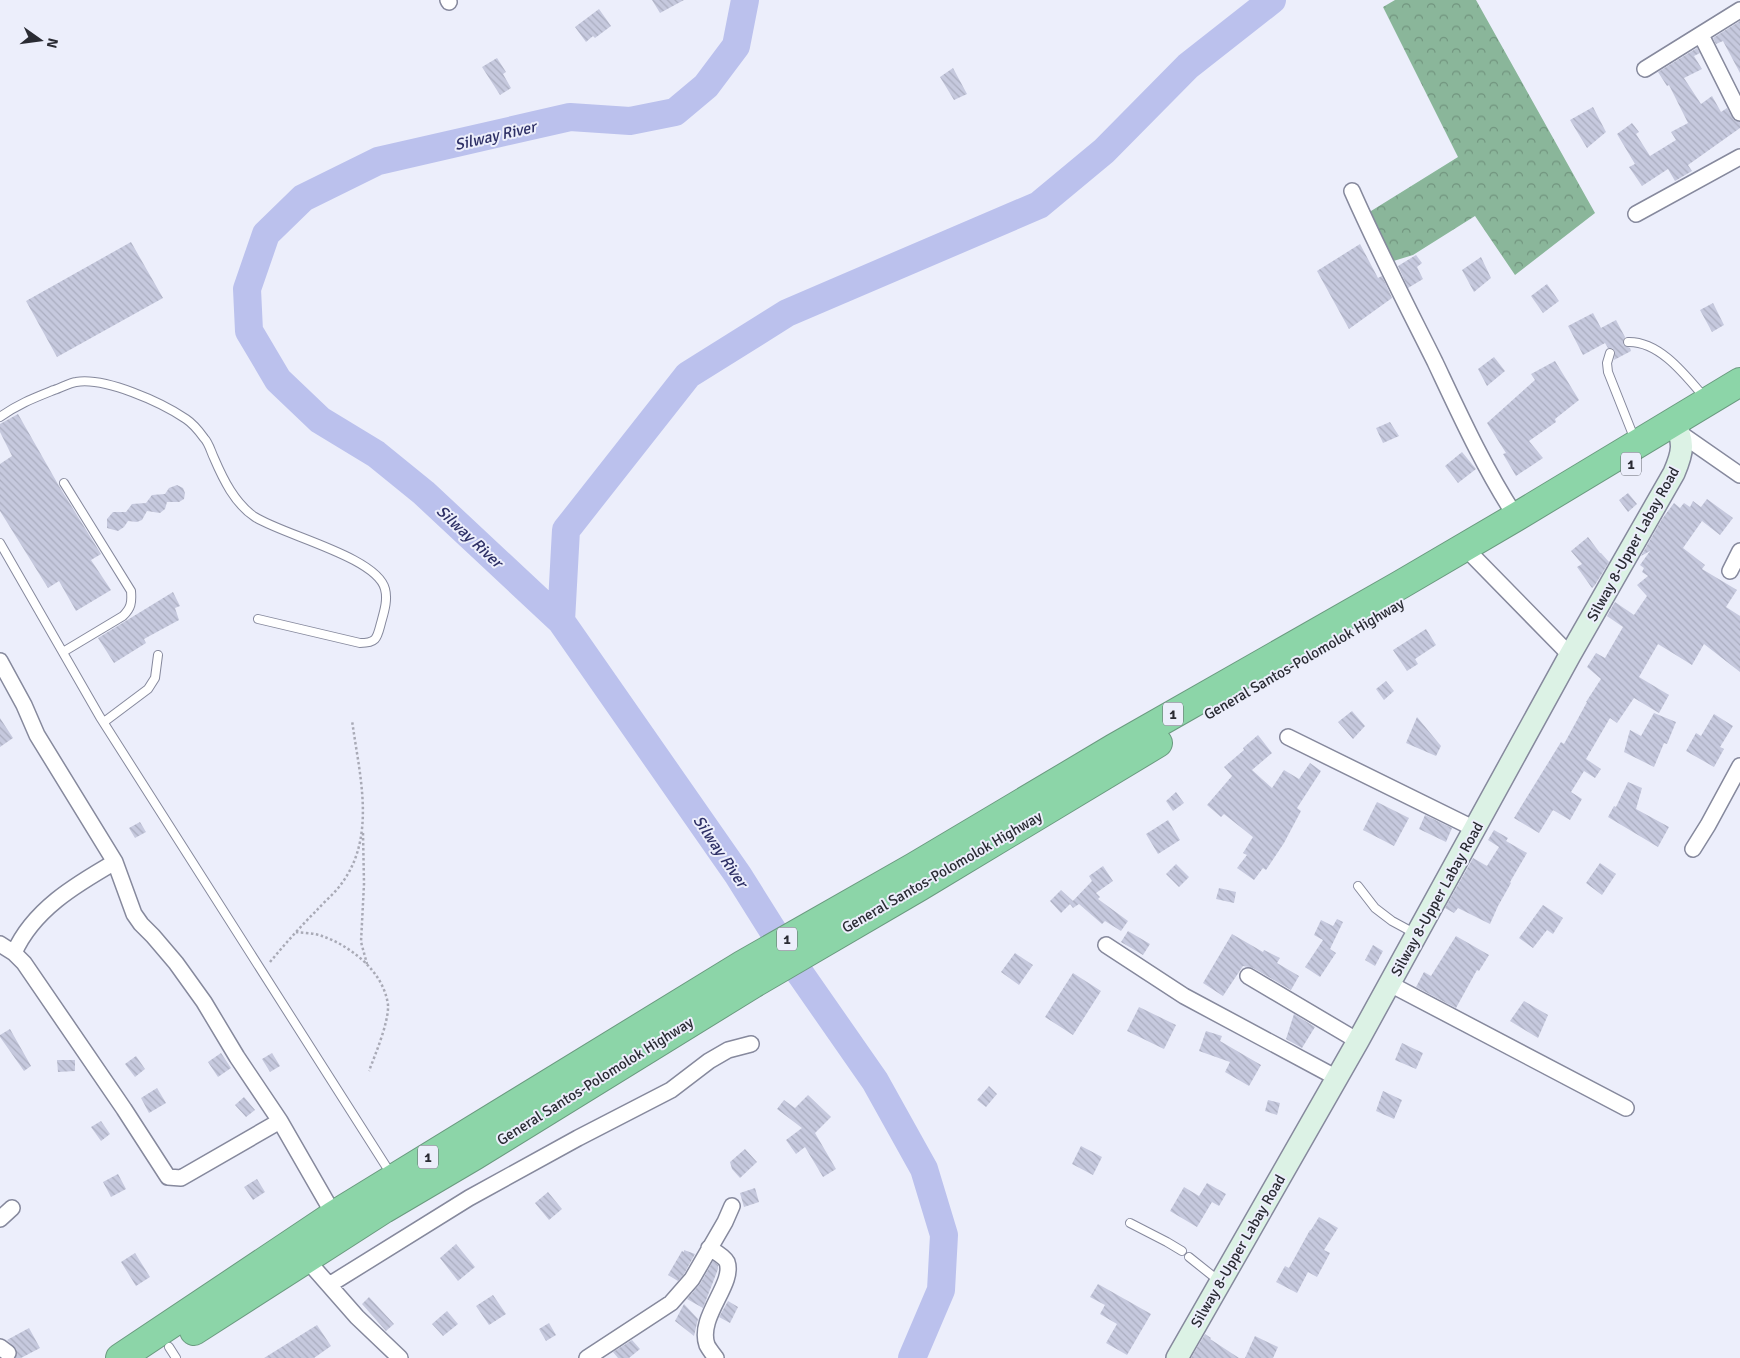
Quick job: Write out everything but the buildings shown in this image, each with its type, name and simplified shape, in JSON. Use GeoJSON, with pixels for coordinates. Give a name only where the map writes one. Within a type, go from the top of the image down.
{"type":"FeatureCollection","features":[{"type":"Feature","properties":{"kind":"highway","name":"1"},"geometry":{"type":"LineString","coordinates":[[120,1358],[334,1215],[394,1178],[838,922],[922,862],[1114,748],[1516,517],[1637,444],[1677,428],[1708,401],[1740,382]]}},
{"type":"Feature","properties":{"kind":"highway","name":"General Santos-Polomolok Highway"},"geometry":{"type":"LineString","coordinates":[[838,922],[960,863],[1206,714],[1370,623],[1677,428],[1740,399]]}},
{"type":"Feature","properties":{"kind":"highway","name":"General Santos-Polomolok Highway"},"geometry":{"type":"LineString","coordinates":[[165,1354],[306,1259],[384,1209],[474,1156],[748,975]]}},
{"type":"Feature","properties":{"kind":"main road","name":"Silway 8-Upper Labay Road"},"geometry":{"type":"LineString","coordinates":[[1177,1358],[1338,1078],[1570,655],[1674,473],[1682,454],[1677,428]]}},
{"type":"Feature","properties":{"kind":"street"},"geometry":{"type":"LineString","coordinates":[[1645,69],[1740,10]]}},
{"type":"Feature","properties":{"kind":"street"},"geometry":{"type":"LineString","coordinates":[[1701,35],[1740,113]]}},
{"type":"Feature","properties":{"kind":"street"},"geometry":{"type":"LineString","coordinates":[[1636,214],[1740,157]]}},
{"type":"Feature","properties":{"kind":"street"},"geometry":{"type":"LineString","coordinates":[[1352,192],[1469,434],[1496,486],[1516,517]]}},
{"type":"Feature","properties":{"kind":"street"},"geometry":{"type":"LineString","coordinates":[[1677,428],[1740,475]]}},
{"type":"Feature","properties":{"kind":"street"},"geometry":{"type":"LineString","coordinates":[[1730,571],[1740,551]]}},
{"type":"Feature","properties":{"kind":"street"},"geometry":{"type":"LineString","coordinates":[[1474,557],[1570,655]]}},
{"type":"Feature","properties":{"kind":"street"},"geometry":{"type":"LineString","coordinates":[[0,661],[24,705],[37,735],[115,862],[134,914],[140,924],[176,963],[204,1002],[237,1057],[280,1121],[334,1215]]}},
{"type":"Feature","properties":{"kind":"street"},"geometry":{"type":"LineString","coordinates":[[1288,738],[1475,829]]}},
{"type":"Feature","properties":{"kind":"street"},"geometry":{"type":"LineString","coordinates":[[1693,849],[1740,766]]}},
{"type":"Feature","properties":{"kind":"street"},"geometry":{"type":"LineString","coordinates":[[115,862],[68,891],[35,918],[6,952],[33,976],[168,1177],[182,1178],[280,1121]]}},
{"type":"Feature","properties":{"kind":"street"},"geometry":{"type":"LineString","coordinates":[[1106,945],[1184,996],[1338,1078]]}},
{"type":"Feature","properties":{"kind":"street"},"geometry":{"type":"LineString","coordinates":[[1248,976],[1358,1041]]}},
{"type":"Feature","properties":{"kind":"street"},"geometry":{"type":"LineString","coordinates":[[1390,984],[1626,1108]]}},
{"type":"Feature","properties":{"kind":"street"},"geometry":{"type":"LineString","coordinates":[[328,1285],[469,1198],[578,1138],[671,1090],[709,1061],[728,1050],[751,1044]]}},
{"type":"Feature","properties":{"kind":"street"},"geometry":{"type":"LineString","coordinates":[[595,1356],[671,1303],[692,1279],[725,1222],[732,1206]]}},
{"type":"Feature","properties":{"kind":"street"},"geometry":{"type":"LineString","coordinates":[[0,1219],[12,1208]]}},
{"type":"Feature","properties":{"kind":"street"},"geometry":{"type":"LineString","coordinates":[[709,1248],[722,1256],[727,1262],[726,1279],[708,1321],[706,1337],[707,1345],[716,1358]]}},
{"type":"Feature","properties":{"kind":"street"},"geometry":{"type":"LineString","coordinates":[[306,1259],[357,1317],[400,1358]]}},
{"type":"Feature","properties":{"kind":"lane"},"geometry":{"type":"LineString","coordinates":[[1628,342],[1644,345],[1665,356],[1681,370],[1708,401]]}},
{"type":"Feature","properties":{"kind":"lane"},"geometry":{"type":"LineString","coordinates":[[1610,353],[1607,363],[1608,372],[1637,444]]}},
{"type":"Feature","properties":{"kind":"lane"},"geometry":{"type":"LineString","coordinates":[[0,416],[17,404],[76,382],[106,383],[150,400],[187,419],[205,439],[225,482],[238,500],[254,516],[279,529],[346,555],[376,575],[385,588],[386,608],[377,638],[370,643],[360,643],[258,619]]}},
{"type":"Feature","properties":{"kind":"lane"},"geometry":{"type":"LineString","coordinates":[[63,652],[123,616],[129,610],[132,602],[131,591],[64,483]]}},
{"type":"Feature","properties":{"kind":"lane"},"geometry":{"type":"LineString","coordinates":[[0,543],[104,722],[394,1178]]}},
{"type":"Feature","properties":{"kind":"lane"},"geometry":{"type":"LineString","coordinates":[[104,722],[148,689],[155,678],[158,655]]}},
{"type":"Feature","properties":{"kind":"lane"},"geometry":{"type":"LineString","coordinates":[[1358,886],[1375,908],[1392,921],[1417,935]]}},
{"type":"Feature","properties":{"kind":"lane"},"geometry":{"type":"LineString","coordinates":[[1130,1223],[1182,1252]]}},
{"type":"Feature","properties":{"kind":"lane"},"geometry":{"type":"LineString","coordinates":[[1189,1257],[1220,1282]]}},
{"type":"Feature","properties":{"kind":"path"},"geometry":{"type":"LineString","coordinates":[[352,720],[364,806],[364,884],[361,942],[367,965]]}},
{"type":"Feature","properties":{"kind":"path"},"geometry":{"type":"LineString","coordinates":[[263,971],[341,884],[354,864],[363,829]]}},
{"type":"Feature","properties":{"kind":"path"},"geometry":{"type":"LineString","coordinates":[[296,932],[320,935],[346,946],[367,965],[380,981],[388,1005],[384,1032],[369,1071]]}},
{"type":"Feature","properties":{"kind":"green space"},"geometry":{"type":"Polygon","coordinates":[[[1395,0],[1476,0],[1595,213],[1515,275],[1475,216],[1413,255],[1387,263],[1363,216],[1458,157],[1383,7],[1395,0]]]}},
{"type":"Feature","properties":{"kind":"waterway","name":"Silway River"},"geometry":{"type":"LineString","coordinates":[[745,0],[736,46],[706,86],[675,112],[630,121],[570,117],[378,161],[303,198],[266,234],[247,289],[249,331],[278,380],[320,420],[376,454],[424,493],[561,621],[738,875],[797,969],[875,1081],[924,1169],[944,1235],[941,1290],[912,1358]]}},
{"type":"Feature","properties":{"kind":"waterway"},"geometry":{"type":"LineString","coordinates":[[561,621],[566,530],[688,375],[787,313],[1039,205],[1104,151],[1188,66],[1272,0]]}}]}
